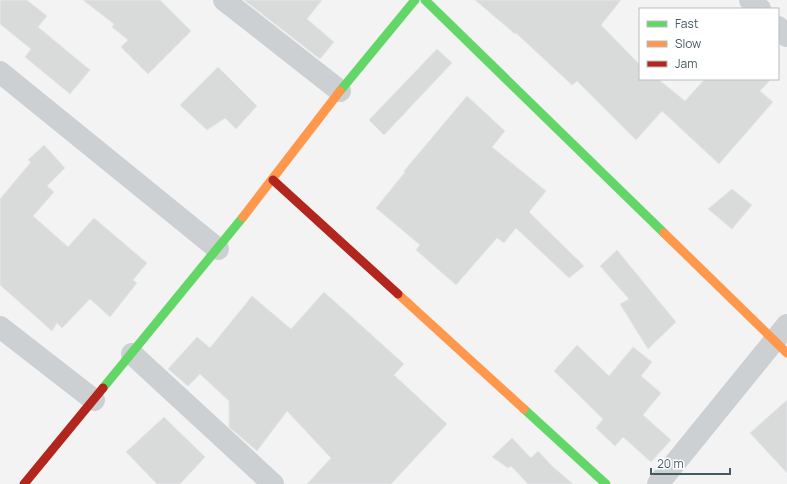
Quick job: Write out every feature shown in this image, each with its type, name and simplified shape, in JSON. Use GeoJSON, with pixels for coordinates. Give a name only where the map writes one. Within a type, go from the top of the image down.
{"type":"FeatureCollection","features":[{"type":"Feature","properties":{"kind":"street"},"geometry":{"type":"LineString","coordinates":[[224,0],[340,91]]}},
{"type":"Feature","properties":{"kind":"street"},"geometry":{"type":"LineString","coordinates":[[24,484],[218,249],[340,91],[415,0]]}},
{"type":"Feature","properties":{"kind":"street"},"geometry":{"type":"LineString","coordinates":[[425,0],[783,340],[658,484]]}},
{"type":"Feature","properties":{"kind":"street"},"geometry":{"type":"LineString","coordinates":[[750,0],[759,8]]}},
{"type":"Feature","properties":{"kind":"street"},"geometry":{"type":"LineString","coordinates":[[779,28],[787,36]]}},
{"type":"Feature","properties":{"kind":"street"},"geometry":{"type":"LineString","coordinates":[[0,72],[218,249]]}},
{"type":"Feature","properties":{"kind":"street"},"geometry":{"type":"LineString","coordinates":[[272,180],[606,484]]}},
{"type":"Feature","properties":{"kind":"street"},"geometry":{"type":"LineString","coordinates":[[0,327],[94,400]]}},
{"type":"Feature","properties":{"kind":"street"},"geometry":{"type":"LineString","coordinates":[[132,354],[273,484]]}},
{"type":"Feature","properties":{"kind":"building"},"geometry":{"type":"Polygon","coordinates":[[[0,0],[27,0],[47,16],[38,27],[90,70],[70,94],[25,57],[31,49],[0,24],[0,0]]]}},
{"type":"Feature","properties":{"kind":"building"},"geometry":{"type":"Polygon","coordinates":[[[83,0],[160,0],[191,31],[148,74],[121,47],[128,40],[112,27],[114,24],[83,0]]]}},
{"type":"Feature","properties":{"kind":"building"},"geometry":{"type":"Polygon","coordinates":[[[244,0],[322,0],[307,19],[334,42],[320,59],[244,0]]]}},
{"type":"Feature","properties":{"kind":"building"},"geometry":{"type":"Polygon","coordinates":[[[475,0],[621,0],[601,25],[639,64],[639,80],[659,80],[685,101],[704,80],[770,80],[760,91],[773,102],[719,164],[662,111],[636,140],[577,81],[572,85],[516,33],[515,34],[475,0]]]}},
{"type":"Feature","properties":{"kind":"building"},"geometry":{"type":"Polygon","coordinates":[[[437,49],[452,63],[384,135],[369,120],[437,49]]]}},
{"type":"Feature","properties":{"kind":"building"},"geometry":{"type":"Polygon","coordinates":[[[218,67],[257,106],[236,129],[225,118],[207,130],[180,105],[218,67]]]}},
{"type":"Feature","properties":{"kind":"building"},"geometry":{"type":"Polygon","coordinates":[[[467,96],[505,131],[492,147],[546,191],[529,212],[584,266],[569,278],[516,228],[504,243],[497,238],[456,285],[416,250],[420,245],[376,208],[405,172],[404,171],[467,96]]]}},
{"type":"Feature","properties":{"kind":"building"},"geometry":{"type":"Polygon","coordinates":[[[44,145],[65,168],[47,186],[54,192],[33,216],[68,247],[94,218],[147,263],[133,280],[137,283],[110,317],[90,299],[62,328],[57,323],[52,331],[0,285],[0,199],[31,162],[28,160],[44,145]]]}},
{"type":"Feature","properties":{"kind":"building"},"geometry":{"type":"Polygon","coordinates":[[[732,189],[752,205],[732,229],[708,209],[732,189]]]}},
{"type":"Feature","properties":{"kind":"building"},"geometry":{"type":"Polygon","coordinates":[[[617,250],[676,322],[648,349],[620,304],[629,299],[600,266],[617,250]]]}},
{"type":"Feature","properties":{"kind":"building"},"geometry":{"type":"Polygon","coordinates":[[[324,292],[404,364],[394,375],[447,424],[391,484],[307,484],[331,458],[287,411],[257,451],[229,427],[229,401],[200,374],[188,386],[168,369],[197,337],[210,348],[252,296],[291,329],[324,292]]]}},
{"type":"Feature","properties":{"kind":"building"},"geometry":{"type":"Polygon","coordinates":[[[577,345],[609,376],[633,347],[652,362],[641,376],[661,393],[643,415],[671,440],[651,462],[623,437],[615,446],[596,428],[603,419],[554,371],[577,345]]]}},
{"type":"Feature","properties":{"kind":"building"},"geometry":{"type":"Polygon","coordinates":[[[787,400],[787,473],[750,433],[787,400]]]}},
{"type":"Feature","properties":{"kind":"building"},"geometry":{"type":"Polygon","coordinates":[[[164,417],[205,457],[180,484],[157,484],[126,452],[164,417]]]}},
{"type":"Feature","properties":{"kind":"building"},"geometry":{"type":"Polygon","coordinates":[[[512,438],[531,458],[538,451],[552,466],[573,484],[528,484],[511,466],[508,468],[492,457],[512,438]]]}},
{"type":"Feature","properties":{"kind":"traffic: fast"},"geometry":{"type":"LineString","coordinates":[[340,91],[415,0]]}},
{"type":"Feature","properties":{"kind":"traffic: fast"},"geometry":{"type":"LineString","coordinates":[[425,0],[664,233]]}},
{"type":"Feature","properties":{"kind":"traffic: fast"},"geometry":{"type":"LineString","coordinates":[[103,388],[243,217]]}},
{"type":"Feature","properties":{"kind":"traffic: fast"},"geometry":{"type":"LineString","coordinates":[[524,409],[606,484]]}},
{"type":"Feature","properties":{"kind":"traffic: slow"},"geometry":{"type":"LineString","coordinates":[[243,217],[340,91]]}},
{"type":"Feature","properties":{"kind":"traffic: slow"},"geometry":{"type":"LineString","coordinates":[[664,233],[787,353]]}},
{"type":"Feature","properties":{"kind":"traffic: slow"},"geometry":{"type":"LineString","coordinates":[[398,294],[524,409]]}},
{"type":"Feature","properties":{"kind":"traffic: jam"},"geometry":{"type":"LineString","coordinates":[[273,180],[398,294]]}},
{"type":"Feature","properties":{"kind":"traffic: jam"},"geometry":{"type":"LineString","coordinates":[[24,484],[103,388]]}}]}
